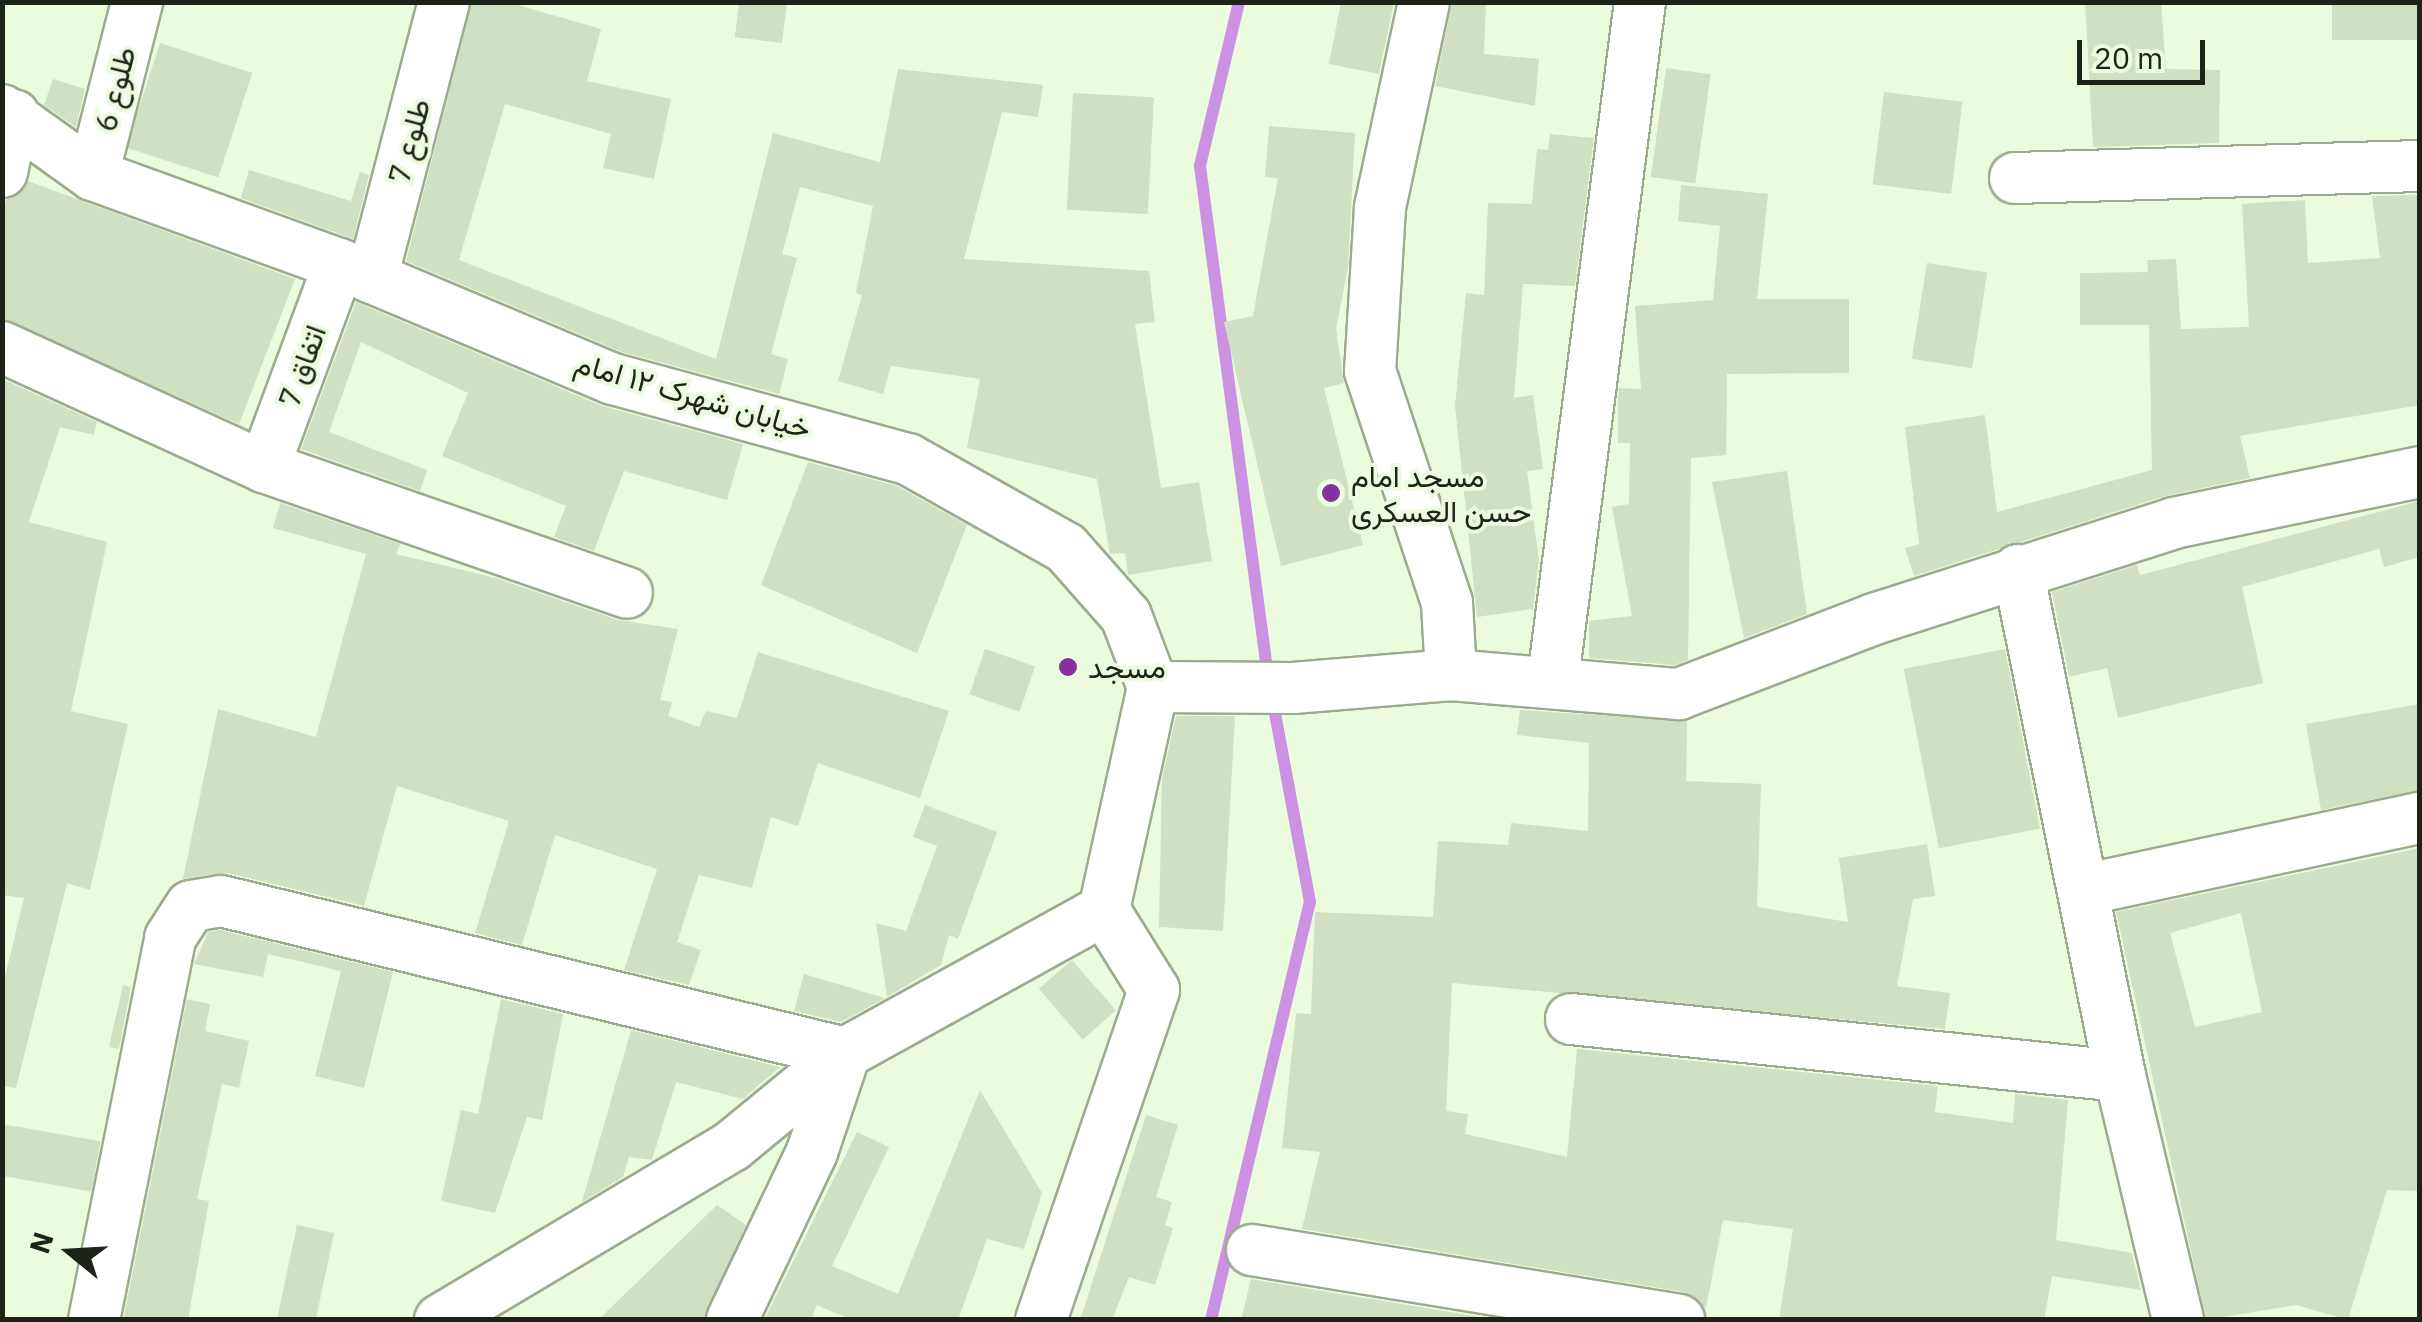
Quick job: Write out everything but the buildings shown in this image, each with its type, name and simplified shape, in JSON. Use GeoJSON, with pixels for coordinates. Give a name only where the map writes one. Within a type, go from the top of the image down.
{"type":"FeatureCollection","features":[{"type":"Feature","properties":{"kind":"street","name":"طلوع 6"},"geometry":{"type":"LineString","coordinates":[[93,175],[136,2]]}},
{"type":"Feature","properties":{"kind":"street","name":"طلوع 7"},"geometry":{"type":"LineString","coordinates":[[356,271],[444,2]]}},
{"type":"Feature","properties":{"kind":"street"},"geometry":{"type":"LineString","coordinates":[[1424,2],[1380,208],[1370,371],[1448,603],[1451,676]]}},
{"type":"Feature","properties":{"kind":"street"},"geometry":{"type":"LineString","coordinates":[[1553,679],[1640,2]]}},
{"type":"Feature","properties":{"kind":"street","name":"خیابان شهرک ۱۲ امام"},"geometry":{"type":"LineString","coordinates":[[8,112],[93,175],[356,271],[613,379],[908,459],[1066,548],[1126,616],[1153,686]]}},
{"type":"Feature","properties":{"kind":"street"},"geometry":{"type":"LineString","coordinates":[[2,172],[8,112]]}},
{"type":"Feature","properties":{"kind":"street"},"geometry":{"type":"LineString","coordinates":[[2015,178],[2420,166]]}},
{"type":"Feature","properties":{"kind":"street","name":"اتفاق 7"},"geometry":{"type":"LineString","coordinates":[[264,467],[356,271]]}},
{"type":"Feature","properties":{"kind":"street"},"geometry":{"type":"LineString","coordinates":[[2,347],[264,467],[627,593]]}},
{"type":"Feature","properties":{"kind":"street"},"geometry":{"type":"LineString","coordinates":[[1040,1320],[1154,990],[1104,910],[1153,686],[1206,690],[1292,688],[1451,676],[1553,679],[1678,694],[2018,570],[2174,523],[2420,472]]}},
{"type":"Feature","properties":{"kind":"street"},"geometry":{"type":"LineString","coordinates":[[2018,570],[2120,1076],[2178,1320]]}},
{"type":"Feature","properties":{"kind":"street"},"geometry":{"type":"LineString","coordinates":[[2083,890],[2420,818]]}},
{"type":"Feature","properties":{"kind":"street"},"geometry":{"type":"LineString","coordinates":[[94,1320],[157,990],[170,938],[191,906],[221,901],[844,1052]]}},
{"type":"Feature","properties":{"kind":"street"},"geometry":{"type":"LineString","coordinates":[[440,1320],[732,1146],[844,1052],[1104,910]]}},
{"type":"Feature","properties":{"kind":"street"},"geometry":{"type":"LineString","coordinates":[[1572,1019],[2120,1076]]}},
{"type":"Feature","properties":{"kind":"street"},"geometry":{"type":"LineString","coordinates":[[732,1320],[812,1152],[844,1052]]}},
{"type":"Feature","properties":{"kind":"street"},"geometry":{"type":"LineString","coordinates":[[1252,1250],[1679,1320]]}},
{"type":"Feature","properties":{"kind":"waterway"},"geometry":{"type":"LineString","coordinates":[[1239,2],[1200,166],[1268,677]]}},
{"type":"Feature","properties":{"kind":"waterway"},"geometry":{"type":"LineString","coordinates":[[1211,1320],[1310,902],[1272,697]]}},
{"type":"Feature","properties":{"kind":"place","name":"مسجد امام حسن العسکری"},"geometry":{"type":"Point","coordinates":[1331,493]}},
{"type":"Feature","properties":{"kind":"place","name":"مسجد"},"geometry":{"type":"Point","coordinates":[1068,667]}}]}
